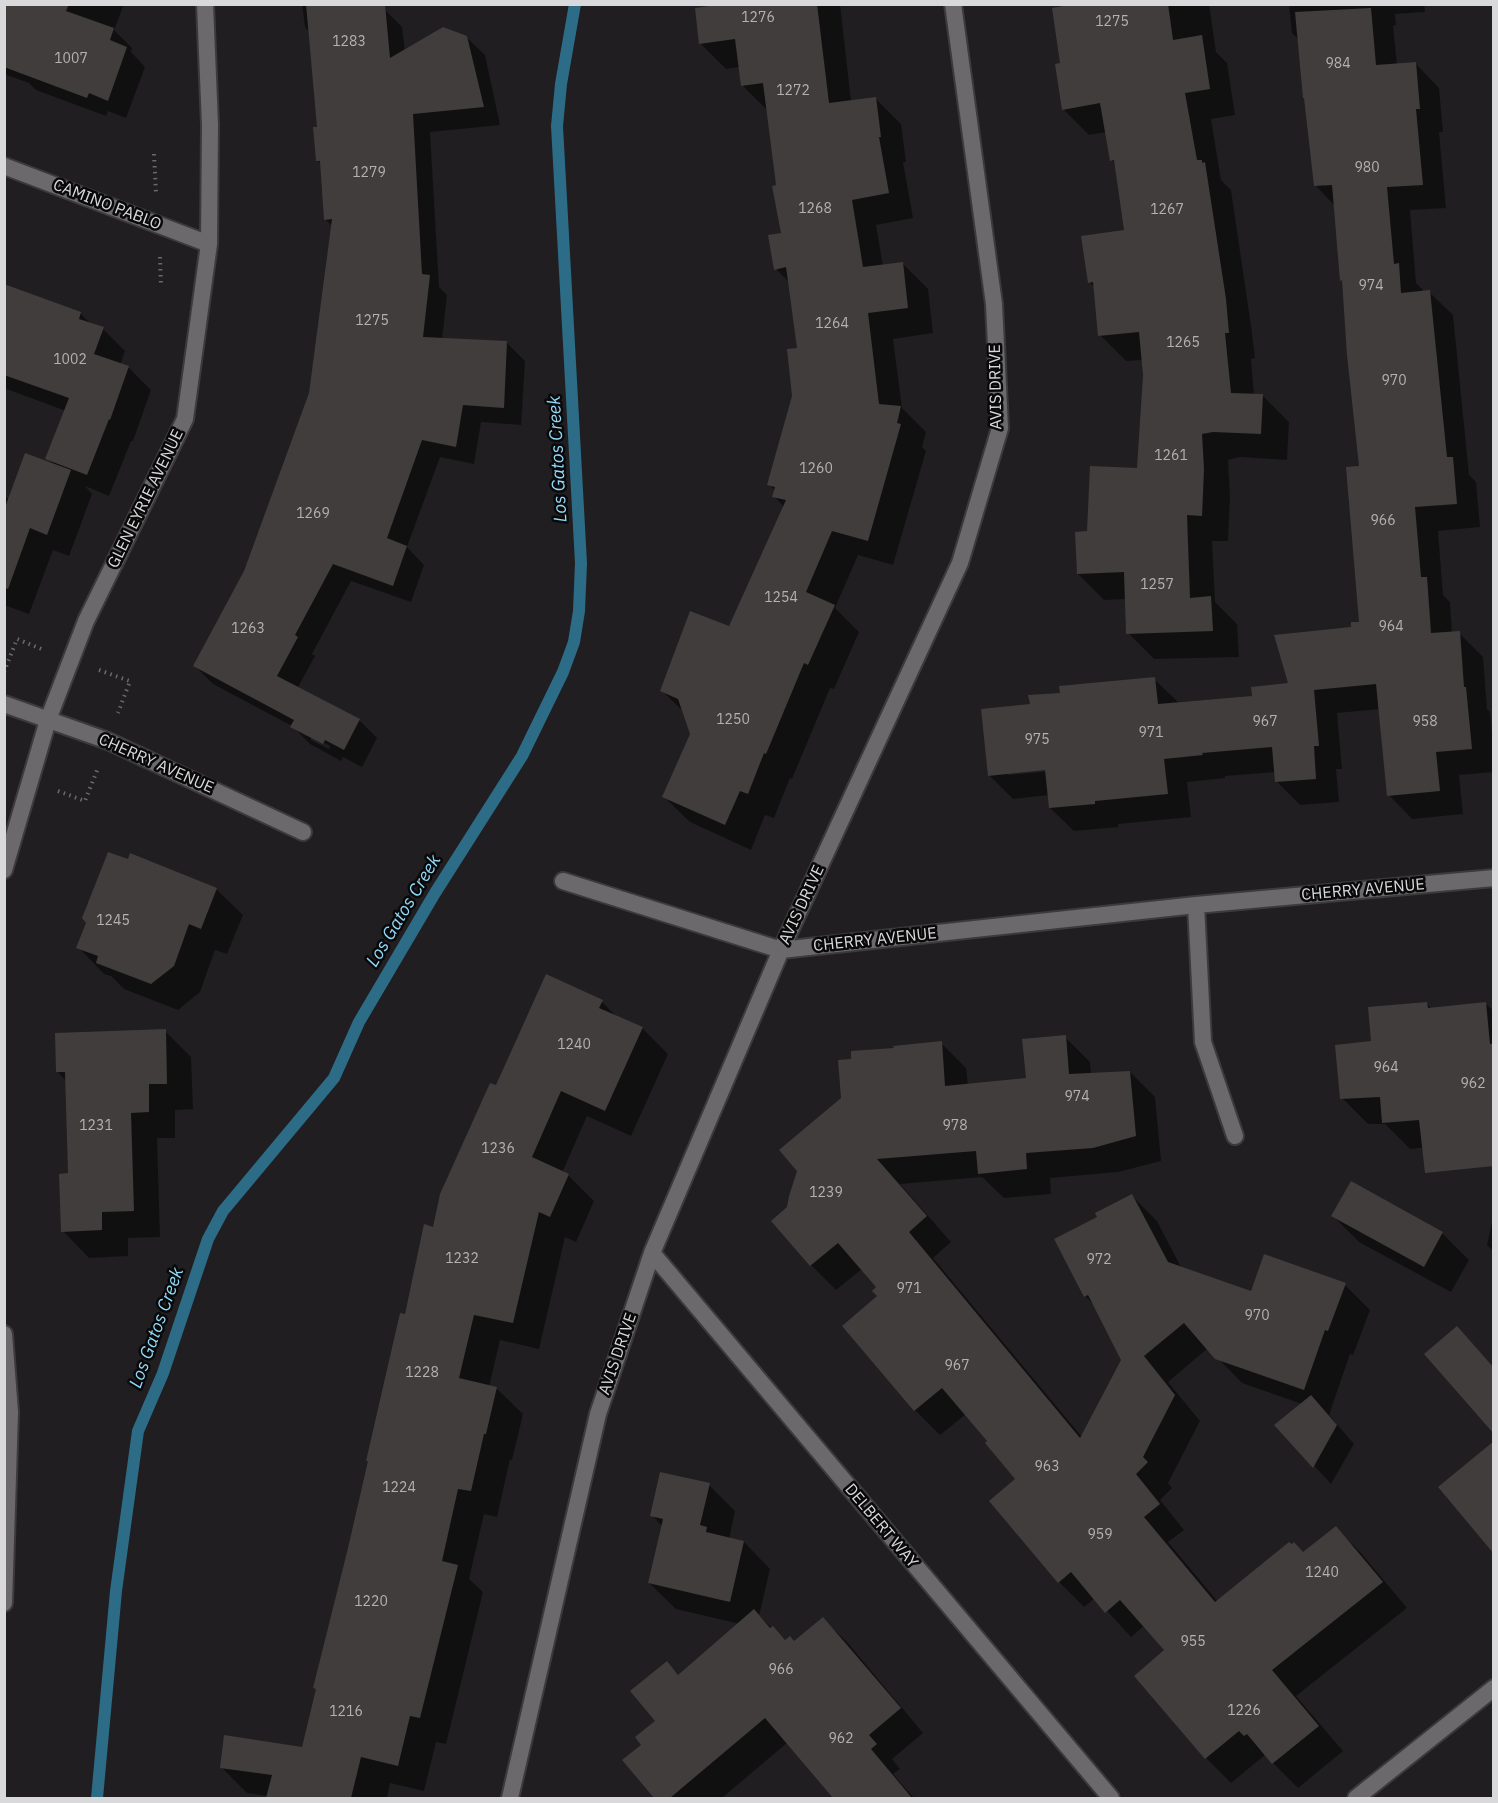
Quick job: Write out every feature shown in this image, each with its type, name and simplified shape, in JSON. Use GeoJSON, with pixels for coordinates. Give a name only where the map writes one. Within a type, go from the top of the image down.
{"type":"FeatureCollection","features":[{"type":"Feature","properties":{"kind":"street","name":"GLEN EYRIE AVENUE"},"geometry":{"type":"LineString","coordinates":[[4,870],[48,720],[86,621],[185,419],[209,244],[210,125],[205,4]]}},
{"type":"Feature","properties":{"kind":"street","name":"AVIS DRIVE"},"geometry":{"type":"LineString","coordinates":[[510,1798],[598,1414],[652,1253],[781,950],[960,563],[1000,428],[994,304],[953,4]]}},
{"type":"Feature","properties":{"kind":"street","name":"CAMINO PABLO"},"geometry":{"type":"LineString","coordinates":[[4,166],[209,244]]}},
{"type":"Feature","properties":{"kind":"street","name":"CHERRY AVENUE"},"geometry":{"type":"LineString","coordinates":[[4,704],[108,741],[303,832]]}},
{"type":"Feature","properties":{"kind":"street","name":"CHERRY AVENUE"},"geometry":{"type":"LineString","coordinates":[[564,881],[781,950],[1196,905],[1494,878]]}},
{"type":"Feature","properties":{"kind":"street"},"geometry":{"type":"LineString","coordinates":[[1196,905],[1203,1042],[1235,1136]]}},
{"type":"Feature","properties":{"kind":"street","name":"DELBERT WAY"},"geometry":{"type":"LineString","coordinates":[[652,1253],[1112,1798]]}},
{"type":"Feature","properties":{"kind":"street"},"geometry":{"type":"LineString","coordinates":[[4,1334],[10,1412],[4,1603]]}},
{"type":"Feature","properties":{"kind":"street"},"geometry":{"type":"LineString","coordinates":[[1356,1798],[1494,1688]]}},
{"type":"Feature","properties":{"kind":"building"},"geometry":{"type":"Polygon","coordinates":[[[4,4],[69,4],[66,11],[114,28],[110,40],[127,47],[108,101],[89,93],[87,98],[4,67],[4,4]]]}},
{"type":"Feature","properties":{"kind":"building"},"geometry":{"type":"Polygon","coordinates":[[[306,4],[385,4],[390,58],[443,27],[467,36],[484,107],[413,114],[422,274],[430,275],[423,337],[507,341],[504,408],[463,405],[456,447],[422,440],[387,538],[407,546],[393,586],[333,564],[295,635],[298,637],[277,676],[360,719],[344,750],[325,740],[323,744],[290,727],[294,720],[193,666],[244,571],[309,393],[332,219],[324,220],[320,161],[316,161],[313,127],[317,127],[306,4]]]}},
{"type":"Feature","properties":{"kind":"building"},"geometry":{"type":"Polygon","coordinates":[[[723,4],[817,4],[829,103],[876,97],[881,137],[879,137],[889,193],[852,200],[863,267],[903,262],[908,308],[868,313],[879,404],[901,406],[897,423],[901,424],[868,541],[832,531],[806,592],[835,605],[808,665],[804,663],[748,794],[740,791],[725,825],[662,797],[690,734],[678,699],[660,691],[690,611],[729,626],[786,500],[772,497],[775,487],[767,485],[792,396],[787,349],[797,348],[786,267],[774,270],[768,235],[781,233],[772,186],[776,185],[763,83],[741,86],[735,39],[699,44],[695,8],[723,4]]]}},
{"type":"Feature","properties":{"kind":"building"},"geometry":{"type":"Polygon","coordinates":[[[1074,4],[1168,4],[1173,40],[1202,35],[1210,89],[1185,93],[1197,160],[1205,162],[1226,299],[1229,333],[1225,333],[1231,393],[1263,394],[1261,434],[1213,432],[1202,434],[1204,469],[1202,516],[1187,515],[1190,598],[1211,596],[1213,631],[1126,634],[1124,572],[1077,574],[1075,532],[1087,531],[1090,466],[1137,468],[1143,375],[1139,332],[1098,336],[1093,282],[1088,283],[1081,236],[1124,230],[1114,160],[1110,161],[1100,103],[1062,110],[1055,64],[1060,63],[1052,8],[1074,4]]]}},
{"type":"Feature","properties":{"kind":"building"},"geometry":{"type":"Polygon","coordinates":[[[1371,8],[1376,65],[1416,62],[1420,109],[1416,109],[1423,185],[1387,187],[1394,264],[1399,263],[1401,293],[1430,290],[1447,457],[1453,457],[1457,504],[1415,507],[1421,577],[1427,577],[1431,633],[1460,631],[1472,749],[1436,752],[1440,791],[1387,796],[1376,684],[1314,690],[1319,746],[1314,746],[1316,779],[1275,782],[1272,747],[1202,753],[1203,755],[1164,759],[1168,794],[1049,808],[1045,770],[988,776],[981,709],[1030,704],[1028,695],[1060,693],[1059,686],[1155,677],[1158,704],[1252,696],[1251,687],[1288,683],[1274,635],[1351,627],[1351,622],[1359,622],[1346,467],[1359,466],[1347,355],[1342,280],[1340,281],[1332,185],[1314,186],[1295,12],[1371,8]]]}},
{"type":"Feature","properties":{"kind":"building"},"geometry":{"type":"Polygon","coordinates":[[[4,284],[81,312],[79,319],[104,327],[94,354],[129,366],[87,475],[45,459],[69,398],[4,375],[4,284]]]}},
{"type":"Feature","properties":{"kind":"building"},"geometry":{"type":"Polygon","coordinates":[[[25,453],[71,470],[47,535],[30,528],[8,589],[4,588],[4,510],[25,453]]]}},
{"type":"Feature","properties":{"kind":"building"},"geometry":{"type":"Polygon","coordinates":[[[108,852],[128,859],[130,853],[217,888],[201,929],[189,924],[174,966],[151,984],[96,963],[98,956],[76,948],[86,923],[82,918],[108,852]]]}},
{"type":"Feature","properties":{"kind":"building"},"geometry":{"type":"Polygon","coordinates":[[[546,974],[603,1000],[599,1008],[643,1027],[605,1111],[561,1091],[532,1157],[569,1174],[550,1217],[539,1212],[513,1323],[474,1315],[459,1378],[497,1387],[471,1491],[458,1489],[442,1561],[458,1565],[420,1718],[410,1716],[398,1766],[361,1757],[351,1798],[266,1798],[272,1775],[220,1768],[224,1735],[302,1747],[316,1689],[313,1688],[348,1548],[400,1313],[405,1314],[424,1224],[433,1227],[440,1194],[490,1083],[496,1085],[546,974]]]}},
{"type":"Feature","properties":{"kind":"building"},"geometry":{"type":"Polygon","coordinates":[[[1427,1002],[1428,1008],[1486,1002],[1490,1044],[1494,1044],[1494,1166],[1425,1173],[1419,1120],[1382,1123],[1380,1097],[1340,1099],[1335,1045],[1371,1041],[1368,1007],[1427,1002]]]}},
{"type":"Feature","properties":{"kind":"building"},"geometry":{"type":"Polygon","coordinates":[[[166,1029],[167,1084],[149,1084],[149,1112],[131,1113],[134,1211],[102,1212],[102,1230],[61,1232],[59,1174],[68,1173],[65,1072],[56,1072],[55,1033],[166,1029]]]}},
{"type":"Feature","properties":{"kind":"building"},"geometry":{"type":"Polygon","coordinates":[[[1066,1035],[1069,1074],[1130,1071],[1136,1136],[1093,1148],[1026,1153],[1027,1169],[978,1174],[976,1151],[877,1159],[927,1216],[909,1232],[1080,1438],[1121,1360],[1088,1295],[1084,1297],[1054,1239],[1097,1217],[1095,1213],[1132,1194],[1168,1262],[1251,1291],[1264,1254],[1346,1283],[1328,1331],[1325,1330],[1304,1390],[1215,1359],[1184,1323],[1144,1356],[1175,1395],[1143,1457],[1148,1462],[1136,1474],[1160,1504],[1144,1517],[1215,1602],[1289,1542],[1292,1544],[1294,1542],[1303,1552],[1336,1526],[1383,1582],[1272,1670],[1319,1726],[1272,1764],[1247,1734],[1244,1736],[1239,1731],[1205,1759],[1134,1676],[1164,1650],[1120,1600],[1105,1613],[1071,1572],[1058,1583],[989,1501],[1015,1479],[985,1443],[987,1441],[942,1388],[914,1411],[842,1326],[877,1296],[872,1291],[876,1287],[838,1243],[810,1266],[771,1221],[787,1207],[797,1171],[779,1150],[841,1098],[838,1060],[851,1059],[851,1051],[942,1041],[945,1086],[1026,1078],[1022,1039],[1066,1035]]]}},
{"type":"Feature","properties":{"kind":"building"},"geometry":{"type":"Polygon","coordinates":[[[1351,1181],[1443,1232],[1424,1267],[1331,1216],[1351,1181]]]}},
{"type":"Feature","properties":{"kind":"building"},"geometry":{"type":"Polygon","coordinates":[[[1457,1326],[1494,1368],[1494,1434],[1424,1354],[1457,1326]]]}},
{"type":"Feature","properties":{"kind":"building"},"geometry":{"type":"Polygon","coordinates":[[[1311,1395],[1337,1425],[1313,1468],[1274,1425],[1311,1395]]]}},
{"type":"Feature","properties":{"kind":"building"},"geometry":{"type":"Polygon","coordinates":[[[1494,1441],[1494,1554],[1438,1487],[1494,1441]]]}},
{"type":"Feature","properties":{"kind":"building"},"geometry":{"type":"Polygon","coordinates":[[[660,1472],[710,1483],[700,1525],[707,1527],[706,1532],[744,1541],[730,1602],[648,1583],[663,1519],[650,1516],[660,1472]]]}},
{"type":"Feature","properties":{"kind":"building"},"geometry":{"type":"Polygon","coordinates":[[[754,1609],[770,1628],[773,1626],[785,1640],[790,1636],[794,1641],[823,1617],[901,1708],[869,1735],[877,1744],[871,1749],[912,1798],[833,1798],[765,1718],[670,1798],[654,1798],[622,1760],[641,1745],[635,1737],[655,1721],[630,1691],[667,1661],[678,1675],[754,1609]]]}},
{"type":"Feature","properties":{"kind":"waterway","name":"Los Gatos Creek"},"geometry":{"type":"LineString","coordinates":[[97,1798],[116,1591],[138,1431],[163,1373],[208,1239],[223,1211],[334,1078],[359,1022],[435,893],[522,756],[563,672],[574,642],[579,611],[581,563],[557,126],[561,84],[575,4]]}}]}
